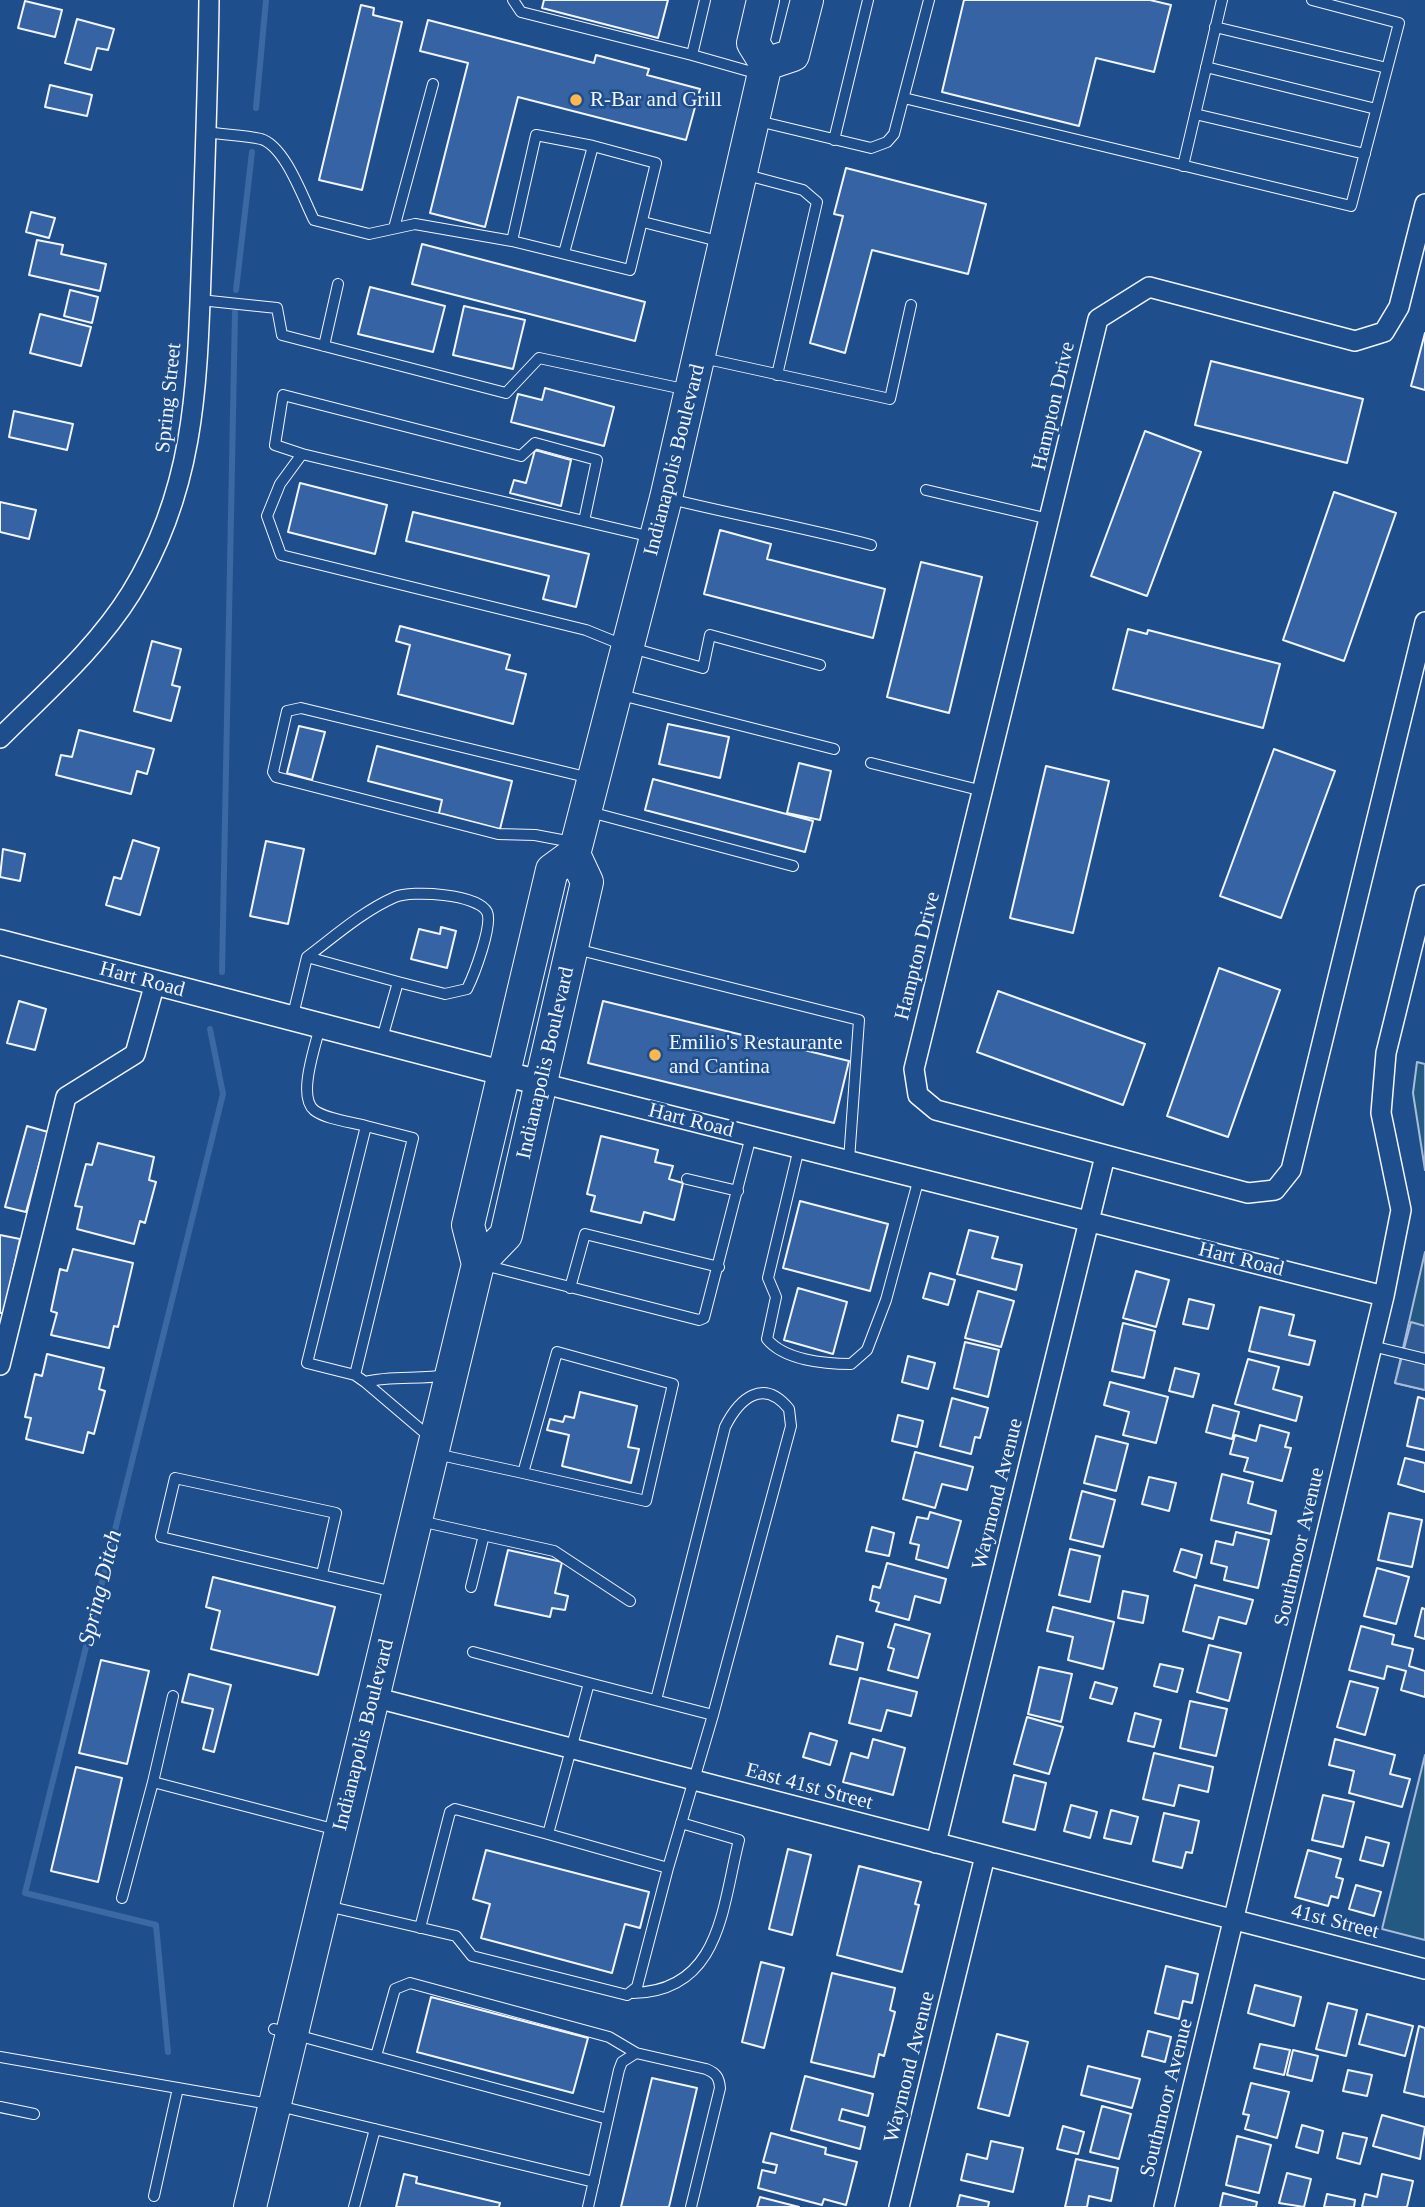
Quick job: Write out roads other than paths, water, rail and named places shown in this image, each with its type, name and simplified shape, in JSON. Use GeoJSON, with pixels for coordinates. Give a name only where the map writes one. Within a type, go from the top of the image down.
{"type":"FeatureCollection","features":[{"type":"Feature","properties":{"kind":"highway"},"geometry":{"type":"LineString","coordinates":[[763,0],[753,43],[765,69],[793,55],[807,0]]}},
{"type":"Feature","properties":{"kind":"highway","name":"Indianapolis Boulevard"},"geometry":{"type":"LineString","coordinates":[[478,1264],[506,1235],[587,882],[576,849],[666,498],[765,69]]}},
{"type":"Feature","properties":{"kind":"highway","name":"Indianapolis Boulevard"},"geometry":{"type":"LineString","coordinates":[[250,2207],[275,2105],[283,2031],[323,1905],[478,1264],[468,1225],[552,870],[576,849]]}},
{"type":"Feature","properties":{"kind":"street","name":"Spring Street"},"geometry":{"type":"LineString","coordinates":[[0,738],[94,643],[131,593],[156,547],[186,463],[196,387],[209,0]]}},
{"type":"Feature","properties":{"kind":"street","name":"Hampton Drive"},"geometry":{"type":"LineString","coordinates":[[1425,204],[1399,307],[1384,332],[1355,341],[1149,287],[1098,319],[914,1069],[918,1095],[936,1110],[1105,1156],[1248,1193],[1275,1190],[1291,1170],[1425,622]]}},
{"type":"Feature","properties":{"kind":"street","name":"Southmoor Avenue"},"geometry":{"type":"LineString","coordinates":[[1164,2207],[1384,1296],[1401,1210],[1381,1114],[1386,1053],[1425,895]]}},
{"type":"Feature","properties":{"kind":"street","name":"Hart Road"},"geometry":{"type":"LineString","coordinates":[[0,942],[504,1074],[1384,1296]]}},
{"type":"Feature","properties":{"kind":"street"},"geometry":{"type":"LineString","coordinates":[[0,1366],[66,1097],[135,1054],[155,984]]}},
{"type":"Feature","properties":{"kind":"street","name":"Waymond Avenue"},"geometry":{"type":"LineString","coordinates":[[936,1843],[1105,1156]]}},
{"type":"Feature","properties":{"kind":"street","name":"East 41st Street"},"geometry":{"type":"LineString","coordinates":[[373,1697],[1234,1920]]}},
{"type":"Feature","properties":{"kind":"street","name":"Waymond Avenue"},"geometry":{"type":"LineString","coordinates":[[900,2207],[985,1856]]}},
{"type":"Feature","properties":{"kind":"street","name":"41st Street"},"geometry":{"type":"LineString","coordinates":[[1234,1920],[1425,1969]]}},
{"type":"Feature","properties":{"kind":"lane"},"geometry":{"type":"LineString","coordinates":[[513,0],[521,12],[692,55],[765,69]]}},
{"type":"Feature","properties":{"kind":"lane"},"geometry":{"type":"LineString","coordinates":[[692,55],[705,0]]}},
{"type":"Feature","properties":{"kind":"lane"},"geometry":{"type":"LineString","coordinates":[[834,139],[868,0]]}},
{"type":"Feature","properties":{"kind":"lane"},"geometry":{"type":"LineString","coordinates":[[754,120],[871,148],[887,142],[894,134],[929,0]]}},
{"type":"Feature","properties":{"kind":"lane"},"geometry":{"type":"LineString","coordinates":[[1183,166],[1222,0]]}},
{"type":"Feature","properties":{"kind":"lane"},"geometry":{"type":"LineString","coordinates":[[904,98],[1351,206],[1399,23],[1312,0]]}},
{"type":"Feature","properties":{"kind":"lane"},"geometry":{"type":"LineString","coordinates":[[1215,27],[1387,68]]}},
{"type":"Feature","properties":{"kind":"lane"},"geometry":{"type":"LineString","coordinates":[[1206,67],[1376,109]]}},
{"type":"Feature","properties":{"kind":"lane"},"geometry":{"type":"LineString","coordinates":[[394,228],[433,84]]}},
{"type":"Feature","properties":{"kind":"lane"},"geometry":{"type":"LineString","coordinates":[[1195,114],[1364,153]]}},
{"type":"Feature","properties":{"kind":"lane"},"geometry":{"type":"LineString","coordinates":[[206,132],[262,140],[273,145],[281,155],[314,220],[369,234],[415,224],[512,241],[630,270],[656,163],[593,146],[536,135],[512,241]]}},
{"type":"Feature","properties":{"kind":"lane"},"geometry":{"type":"LineString","coordinates":[[565,253],[593,146]]}},
{"type":"Feature","properties":{"kind":"lane"},"geometry":{"type":"LineString","coordinates":[[742,174],[803,190],[817,202],[778,375]]}},
{"type":"Feature","properties":{"kind":"lane"},"geometry":{"type":"LineString","coordinates":[[643,222],[726,243]]}},
{"type":"Feature","properties":{"kind":"lane"},"geometry":{"type":"LineString","coordinates":[[324,346],[338,284]]}},
{"type":"Feature","properties":{"kind":"lane"},"geometry":{"type":"LineString","coordinates":[[200,300],[277,309],[282,335],[506,393],[539,358],[691,391]]}},
{"type":"Feature","properties":{"kind":"lane"},"geometry":{"type":"LineString","coordinates":[[700,357],[890,399],[911,305]]}},
{"type":"Feature","properties":{"kind":"lane"},"geometry":{"type":"LineString","coordinates":[[584,521],[597,460],[535,443],[521,456],[283,395],[275,445],[302,454],[584,521],[656,538]]}},
{"type":"Feature","properties":{"kind":"lane"},"geometry":{"type":"LineString","coordinates":[[302,454],[280,484],[267,516],[281,555],[586,630],[628,647],[702,668],[710,635],[820,665]]}},
{"type":"Feature","properties":{"kind":"lane"},"geometry":{"type":"LineString","coordinates":[[926,489],[1050,519]]}},
{"type":"Feature","properties":{"kind":"lane"},"geometry":{"type":"LineString","coordinates":[[666,498],[871,545]]}},
{"type":"Feature","properties":{"kind":"lane"},"geometry":{"type":"LineString","coordinates":[[617,694],[834,749]]}},
{"type":"Feature","properties":{"kind":"lane"},"geometry":{"type":"LineString","coordinates":[[576,849],[535,835],[498,834],[276,777],[273,772],[287,711],[301,708],[594,779]]}},
{"type":"Feature","properties":{"kind":"lane"},"geometry":{"type":"LineString","coordinates":[[871,763],[983,790]]}},
{"type":"Feature","properties":{"kind":"lane"},"geometry":{"type":"LineString","coordinates":[[586,811],[793,866]]}},
{"type":"Feature","properties":{"kind":"lane"},"geometry":{"type":"LineString","coordinates":[[292,1019],[307,957],[370,910],[398,896],[424,893],[453,896],[485,909],[488,915],[487,929],[467,989],[445,994],[307,957]]}},
{"type":"Feature","properties":{"kind":"lane"},"geometry":{"type":"LineString","coordinates":[[572,948],[859,1020],[849,1160]]}},
{"type":"Feature","properties":{"kind":"lane"},"geometry":{"type":"LineString","coordinates":[[381,1042],[398,982]]}},
{"type":"Feature","properties":{"kind":"lane"},"geometry":{"type":"LineString","coordinates":[[320,1026],[306,1087],[306,1100],[314,1111],[413,1138],[391,1204],[359,1337],[355,1375]]}},
{"type":"Feature","properties":{"kind":"lane"},"geometry":{"type":"LineString","coordinates":[[366,1126],[359,1169],[321,1327],[307,1363],[355,1375],[434,1448],[523,1473],[646,1501],[673,1384],[557,1352],[523,1473]]}},
{"type":"Feature","properties":{"kind":"lane"},"geometry":{"type":"LineString","coordinates":[[478,1264],[699,1320],[707,1315],[751,1136]]}},
{"type":"Feature","properties":{"kind":"lane"},"geometry":{"type":"LineString","coordinates":[[799,1148],[768,1278],[776,1297],[767,1339],[776,1351],[832,1364],[851,1364],[867,1350],[886,1300],[919,1178]]}},
{"type":"Feature","properties":{"kind":"lane"},"geometry":{"type":"LineString","coordinates":[[687,1179],[738,1191]]}},
{"type":"Feature","properties":{"kind":"lane"},"geometry":{"type":"LineString","coordinates":[[569,1288],[585,1234],[719,1267]]}},
{"type":"Feature","properties":{"kind":"lane"},"geometry":{"type":"LineString","coordinates":[[1372,1346],[1425,1359]]}},
{"type":"Feature","properties":{"kind":"lane"},"geometry":{"type":"LineString","coordinates":[[365,1382],[383,1377],[422,1379],[451,1375]]}},
{"type":"Feature","properties":{"kind":"lane"},"geometry":{"type":"LineString","coordinates":[[633,1993],[637,1987],[668,1868],[713,1715],[791,1426],[792,1417],[782,1401],[763,1393],[746,1397],[735,1407],[724,1427],[656,1700]]}},
{"type":"Feature","properties":{"kind":"lane"},"geometry":{"type":"LineString","coordinates":[[322,1574],[336,1513],[175,1478],[161,1537],[398,1593]]}},
{"type":"Feature","properties":{"kind":"lane"},"geometry":{"type":"LineString","coordinates":[[416,1520],[554,1551],[631,1601]]}},
{"type":"Feature","properties":{"kind":"lane"},"geometry":{"type":"LineString","coordinates":[[471,1587],[484,1535]]}},
{"type":"Feature","properties":{"kind":"lane"},"geometry":{"type":"LineString","coordinates":[[473,1652],[713,1715]]}},
{"type":"Feature","properties":{"kind":"lane"},"geometry":{"type":"LineString","coordinates":[[548,1834],[589,1683]]}},
{"type":"Feature","properties":{"kind":"lane"},"geometry":{"type":"LineString","coordinates":[[122,1898],[173,1696]]}},
{"type":"Feature","properties":{"kind":"lane"},"geometry":{"type":"LineString","coordinates":[[153,1782],[341,1831]]}},
{"type":"Feature","properties":{"kind":"lane"},"geometry":{"type":"LineString","coordinates":[[420,1928],[450,1812],[456,1809],[668,1868]]}},
{"type":"Feature","properties":{"kind":"lane"},"geometry":{"type":"LineString","coordinates":[[323,1905],[456,1936],[472,1956],[608,1992],[627,1996],[633,1993],[657,1992],[680,1982],[712,1950],[739,1840],[681,1823]]}},
{"type":"Feature","properties":{"kind":"lane"},"geometry":{"type":"LineString","coordinates":[[376,2056],[395,1989],[410,1983],[610,2037],[636,2053],[715,2072],[720,2088],[691,2207]]}},
{"type":"Feature","properties":{"kind":"lane"},"geometry":{"type":"LineString","coordinates":[[283,2031],[608,2119]]}},
{"type":"Feature","properties":{"kind":"lane"},"geometry":{"type":"LineString","coordinates":[[588,2207],[622,2062],[636,2053]]}},
{"type":"Feature","properties":{"kind":"lane"},"geometry":{"type":"LineString","coordinates":[[0,2057],[275,2105],[594,2182]]}},
{"type":"Feature","properties":{"kind":"lane"},"geometry":{"type":"LineString","coordinates":[[154,2196],[178,2088]]}},
{"type":"Feature","properties":{"kind":"lane"},"geometry":{"type":"LineString","coordinates":[[0,2107],[34,2114]]}},
{"type":"Feature","properties":{"kind":"lane"},"geometry":{"type":"LineString","coordinates":[[354,2207],[375,2129]]}},
{"type":"Feature","properties":{"kind":"waterway"},"geometry":{"type":"LineString","coordinates":[[256,108],[266,0]]}},
{"type":"Feature","properties":{"kind":"waterway"},"geometry":{"type":"LineString","coordinates":[[236,290],[252,152]]}},
{"type":"Feature","properties":{"kind":"waterway"},"geometry":{"type":"LineString","coordinates":[[222,972],[235,312]]}},
{"type":"Feature","properties":{"kind":"waterway","name":"Spring Ditch"},"geometry":{"type":"LineString","coordinates":[[168,2052],[156,1925],[25,1893],[223,1094],[210,1029]]}},
{"type":"Feature","properties":{"kind":"place","name":"R-Bar and Grill"},"geometry":{"type":"Point","coordinates":[576,100]}},
{"type":"Feature","properties":{"kind":"place","name":"Emilio's Restaurante and Cantina"},"geometry":{"type":"Point","coordinates":[655,1055]}}]}
